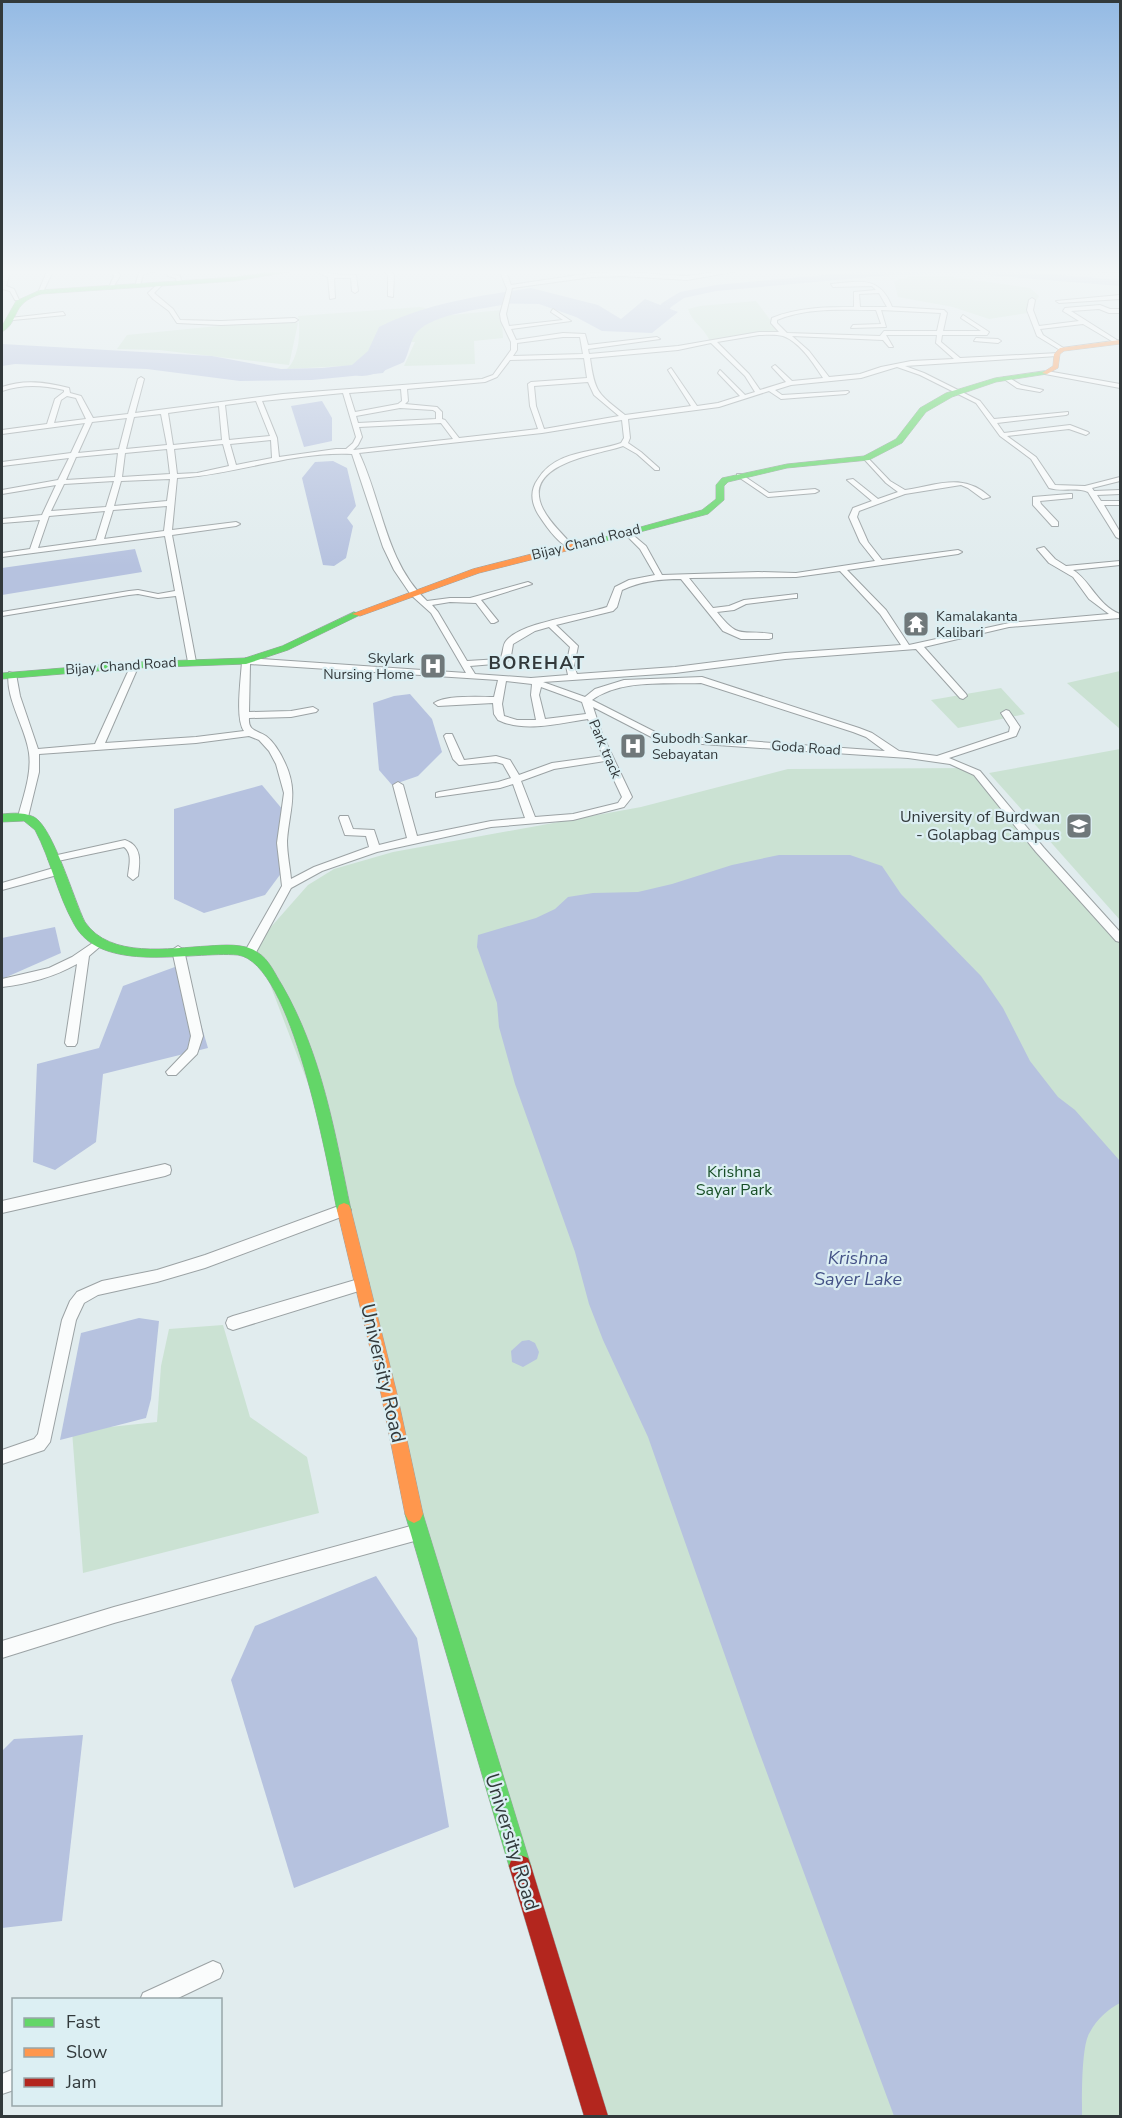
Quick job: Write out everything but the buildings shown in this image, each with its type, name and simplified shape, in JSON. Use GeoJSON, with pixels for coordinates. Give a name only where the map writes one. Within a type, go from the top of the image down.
{"type":"FeatureCollection","features":[{"type":"Feature","properties":{"kind":"main road"},"geometry":{"type":"LineString","coordinates":[[740,475],[801,464],[866,458],[899,441],[923,410],[956,392],[1035,368]]}},
{"type":"Feature","properties":{"kind":"main road","name":"Bijay Chand Road"},"geometry":{"type":"LineString","coordinates":[[7,675],[135,665],[246,661],[285,648],[340,620],[476,571],[705,512],[720,500],[720,485],[725,480],[740,475]]}},
{"type":"Feature","properties":{"kind":"main road"},"geometry":{"type":"LineString","coordinates":[[2,818],[23,817],[35,822],[44,834],[69,904],[86,934],[97,944],[118,948],[229,950],[250,953]]}},
{"type":"Feature","properties":{"kind":"main road","name":"University Road"},"geometry":{"type":"LineString","coordinates":[[250,953],[264,966],[286,1000],[299,1030],[324,1118],[389,1394],[418,1532],[596,2116]]}},
{"type":"Feature","properties":{"kind":"street"},"geometry":{"type":"LineString","coordinates":[[2,432],[283,396],[483,381],[495,376],[501,368]]}},
{"type":"Feature","properties":{"kind":"street"},"geometry":{"type":"LineString","coordinates":[[570,368],[570,381]]}},
{"type":"Feature","properties":{"kind":"street"},"geometry":{"type":"LineString","coordinates":[[589,368],[590,380],[596,394],[625,418],[627,438],[624,444]]}},
{"type":"Feature","properties":{"kind":"street"},"geometry":{"type":"LineString","coordinates":[[740,368],[759,393]]}},
{"type":"Feature","properties":{"kind":"street"},"geometry":{"type":"LineString","coordinates":[[776,368],[790,383]]}},
{"type":"Feature","properties":{"kind":"street"},"geometry":{"type":"LineString","coordinates":[[820,368],[827,378]]}},
{"type":"Feature","properties":{"kind":"street"},"geometry":{"type":"LineString","coordinates":[[2,492],[60,482],[197,475],[276,459],[542,431],[745,398],[790,383],[861,376],[888,368]]}},
{"type":"Feature","properties":{"kind":"street"},"geometry":{"type":"LineString","coordinates":[[905,368],[978,402],[1002,435],[1034,458],[1052,486],[1120,503]]}},
{"type":"Feature","properties":{"kind":"street"},"geometry":{"type":"LineString","coordinates":[[1061,368],[1068,375]]}},
{"type":"Feature","properties":{"kind":"street"},"geometry":{"type":"LineString","coordinates":[[1061,368],[1068,375],[1082,381],[1120,386]]}},
{"type":"Feature","properties":{"kind":"street"},"geometry":{"type":"LineString","coordinates":[[671,370],[695,407]]}},
{"type":"Feature","properties":{"kind":"street"},"geometry":{"type":"LineString","coordinates":[[720,372],[745,398]]}},
{"type":"Feature","properties":{"kind":"street"},"geometry":{"type":"LineString","coordinates":[[1005,378],[1018,387],[1040,390]]}},
{"type":"Feature","properties":{"kind":"street"},"geometry":{"type":"LineString","coordinates":[[100,541],[118,479],[122,450],[141,379]]}},
{"type":"Feature","properties":{"kind":"street"},"geometry":{"type":"LineString","coordinates":[[542,431],[536,417],[530,386],[535,383],[590,380]]}},
{"type":"Feature","properties":{"kind":"street"},"geometry":{"type":"LineString","coordinates":[[2,389],[13,383],[44,384],[67,389],[67,393],[79,397],[90,420]]}},
{"type":"Feature","properties":{"kind":"street"},"geometry":{"type":"LineString","coordinates":[[400,406],[405,401],[404,388]]}},
{"type":"Feature","properties":{"kind":"street"},"geometry":{"type":"LineString","coordinates":[[771,389],[781,397],[846,392]]}},
{"type":"Feature","properties":{"kind":"street"},"geometry":{"type":"LineString","coordinates":[[346,392],[359,437],[351,451]]}},
{"type":"Feature","properties":{"kind":"street"},"geometry":{"type":"LineString","coordinates":[[50,425],[58,399],[67,393]]}},
{"type":"Feature","properties":{"kind":"street"},"geometry":{"type":"LineString","coordinates":[[259,400],[274,438],[276,459]]}},
{"type":"Feature","properties":{"kind":"street"},"geometry":{"type":"LineString","coordinates":[[222,404],[226,442],[233,468]]}},
{"type":"Feature","properties":{"kind":"street"},"geometry":{"type":"LineString","coordinates":[[352,415],[400,406],[435,408],[439,412],[439,421]]}},
{"type":"Feature","properties":{"kind":"street"},"geometry":{"type":"LineString","coordinates":[[164,410],[172,446],[174,476],[168,531],[192,662]]}},
{"type":"Feature","properties":{"kind":"street"},"geometry":{"type":"LineString","coordinates":[[993,421],[1066,412]]}},
{"type":"Feature","properties":{"kind":"street"},"geometry":{"type":"LineString","coordinates":[[33,550],[45,516],[90,420]]}},
{"type":"Feature","properties":{"kind":"street"},"geometry":{"type":"LineString","coordinates":[[355,425],[439,421],[445,422],[457,440]]}},
{"type":"Feature","properties":{"kind":"street"},"geometry":{"type":"LineString","coordinates":[[417,423],[427,444]]}},
{"type":"Feature","properties":{"kind":"street"},"geometry":{"type":"LineString","coordinates":[[1002,435],[1070,427],[1086,433]]}},
{"type":"Feature","properties":{"kind":"street"},"geometry":{"type":"LineString","coordinates":[[2,464],[122,450],[274,438]]}},
{"type":"Feature","properties":{"kind":"street"},"geometry":{"type":"LineString","coordinates":[[569,546],[542,512],[536,500],[537,490],[545,473],[551,467],[577,455],[624,444],[639,453],[657,469]]}},
{"type":"Feature","properties":{"kind":"street"},"geometry":{"type":"LineString","coordinates":[[351,451],[357,455],[387,547],[414,593],[426,604],[471,675]]}},
{"type":"Feature","properties":{"kind":"street"},"geometry":{"type":"LineString","coordinates":[[866,458],[888,482],[904,492]]}},
{"type":"Feature","properties":{"kind":"street"},"geometry":{"type":"LineString","coordinates":[[740,475],[768,495],[815,491]]}},
{"type":"Feature","properties":{"kind":"street"},"geometry":{"type":"LineString","coordinates":[[1093,495],[1120,479]]}},
{"type":"Feature","properties":{"kind":"street"},"geometry":{"type":"LineString","coordinates":[[851,480],[877,502]]}},
{"type":"Feature","properties":{"kind":"street"},"geometry":{"type":"LineString","coordinates":[[880,563],[864,542],[853,517],[856,510],[904,492],[965,483],[986,497]]}},
{"type":"Feature","properties":{"kind":"street"},"geometry":{"type":"LineString","coordinates":[[1054,524],[1037,505],[1036,499],[1120,492]]}},
{"type":"Feature","properties":{"kind":"street"},"geometry":{"type":"LineString","coordinates":[[1093,495],[1120,537]]}},
{"type":"Feature","properties":{"kind":"street"},"geometry":{"type":"LineString","coordinates":[[2,521],[171,503]]}},
{"type":"Feature","properties":{"kind":"street"},"geometry":{"type":"LineString","coordinates":[[1108,518],[1120,518]]}},
{"type":"Feature","properties":{"kind":"street"},"geometry":{"type":"LineString","coordinates":[[2,555],[168,531],[236,524]]}},
{"type":"Feature","properties":{"kind":"street"},"geometry":{"type":"LineString","coordinates":[[627,532],[643,548],[660,578]]}},
{"type":"Feature","properties":{"kind":"street"},"geometry":{"type":"LineString","coordinates":[[1041,549],[1052,561],[1066,568],[1082,581],[1092,597],[1118,616]]}},
{"type":"Feature","properties":{"kind":"street"},"geometry":{"type":"LineString","coordinates":[[465,664],[503,661],[512,640],[551,624],[609,609],[614,604],[615,593],[623,585],[683,576],[796,575],[958,552]]}},
{"type":"Feature","properties":{"kind":"street"},"geometry":{"type":"LineString","coordinates":[[1066,568],[1120,563]]}},
{"type":"Feature","properties":{"kind":"street"},"geometry":{"type":"LineString","coordinates":[[842,569],[873,601],[906,647]]}},
{"type":"Feature","properties":{"kind":"street"},"geometry":{"type":"LineString","coordinates":[[683,576],[718,622],[733,634],[751,637],[769,636]]}},
{"type":"Feature","properties":{"kind":"street"},"geometry":{"type":"LineString","coordinates":[[426,604],[473,600],[528,584]]}},
{"type":"Feature","properties":{"kind":"street"},"geometry":{"type":"LineString","coordinates":[[2,614],[129,593],[138,592],[158,596],[180,593]]}},
{"type":"Feature","properties":{"kind":"street"},"geometry":{"type":"LineString","coordinates":[[710,611],[735,607],[744,602],[794,596]]}},
{"type":"Feature","properties":{"kind":"street"},"geometry":{"type":"LineString","coordinates":[[473,600],[482,603],[494,621]]}},
{"type":"Feature","properties":{"kind":"street"},"geometry":{"type":"LineString","coordinates":[[541,722],[533,682],[573,676],[675,670],[785,656],[918,646],[1009,625],[1118,616]]}},
{"type":"Feature","properties":{"kind":"street"},"geometry":{"type":"LineString","coordinates":[[551,624],[574,646],[570,666],[573,676]]}},
{"type":"Feature","properties":{"kind":"street"},"geometry":{"type":"LineString","coordinates":[[918,646],[963,696]]}},
{"type":"Feature","properties":{"kind":"street"},"geometry":{"type":"LineString","coordinates":[[246,661],[244,725],[250,733],[262,738],[273,750],[281,764],[289,793],[282,843],[287,886]]}},
{"type":"Feature","properties":{"kind":"street","name":"Goda Road"},"geometry":{"type":"LineString","coordinates":[[246,661],[503,677],[533,682],[586,700],[659,738],[952,761],[978,773],[1040,850],[1120,938]]}},
{"type":"Feature","properties":{"kind":"street"},"geometry":{"type":"LineString","coordinates":[[99,746],[135,665]]}},
{"type":"Feature","properties":{"kind":"street"},"geometry":{"type":"LineString","coordinates":[[7,675],[34,752],[34,772],[23,817]]}},
{"type":"Feature","properties":{"kind":"street"},"geometry":{"type":"LineString","coordinates":[[503,677],[498,700],[500,716],[507,722],[541,722],[591,716]]}},
{"type":"Feature","properties":{"kind":"street"},"geometry":{"type":"LineString","coordinates":[[586,700],[598,691],[624,683],[702,680],[863,732],[897,755]]}},
{"type":"Feature","properties":{"kind":"street"},"geometry":{"type":"LineString","coordinates":[[438,703],[498,700]]}},
{"type":"Feature","properties":{"kind":"street","name":"Park track"},"geometry":{"type":"LineString","coordinates":[[531,821],[573,817],[621,805],[627,797],[607,758],[586,700]]}},
{"type":"Feature","properties":{"kind":"street"},"geometry":{"type":"LineString","coordinates":[[243,716],[291,714],[313,710]]}},
{"type":"Feature","properties":{"kind":"street"},"geometry":{"type":"LineString","coordinates":[[936,759],[1012,734],[1015,727],[1006,713]]}},
{"type":"Feature","properties":{"kind":"street"},"geometry":{"type":"LineString","coordinates":[[34,752],[99,746],[185,743],[250,733]]}},
{"type":"Feature","properties":{"kind":"street"},"geometry":{"type":"LineString","coordinates":[[250,953],[287,886],[318,869],[375,849],[491,824],[531,821],[510,765],[503,760],[462,763],[458,759],[449,736]]}},
{"type":"Feature","properties":{"kind":"street"},"geometry":{"type":"LineString","coordinates":[[439,795],[500,785],[552,766],[607,758]]}},
{"type":"Feature","properties":{"kind":"street"},"geometry":{"type":"LineString","coordinates":[[398,785],[413,841]]}},
{"type":"Feature","properties":{"kind":"street"},"geometry":{"type":"LineString","coordinates":[[344,819],[349,833],[370,832],[375,849]]}},
{"type":"Feature","properties":{"kind":"street"},"geometry":{"type":"LineString","coordinates":[[2,887],[55,865],[125,843],[131,845],[134,851],[133,876]]}},
{"type":"Feature","properties":{"kind":"street"},"geometry":{"type":"LineString","coordinates":[[2,983],[51,973],[84,957],[97,944]]}},
{"type":"Feature","properties":{"kind":"street"},"geometry":{"type":"LineString","coordinates":[[172,1072],[193,1051],[197,1036],[178,950]]}},
{"type":"Feature","properties":{"kind":"street"},"geometry":{"type":"LineString","coordinates":[[71,1043],[84,957]]}},
{"type":"Feature","properties":{"kind":"street"},"geometry":{"type":"LineString","coordinates":[[2,1207],[165,1170]]}},
{"type":"Feature","properties":{"kind":"street"},"geometry":{"type":"LineString","coordinates":[[2,1457],[39,1445],[45,1437],[69,1320],[75,1303],[83,1295],[94,1290],[157,1276],[344,1210]]}},
{"type":"Feature","properties":{"kind":"street"},"geometry":{"type":"LineString","coordinates":[[233,1323],[362,1284]]}},
{"type":"Feature","properties":{"kind":"street"},"geometry":{"type":"LineString","coordinates":[[2,1650],[114,1615],[418,1532]]}},
{"type":"Feature","properties":{"kind":"street"},"geometry":{"type":"LineString","coordinates":[[154,1998],[213,1971]]}},
{"type":"Feature","properties":{"kind":"green space"},"geometry":{"type":"Polygon","coordinates":[[[1120,671],[1120,729],[1067,683],[1120,671]]]}},
{"type":"Feature","properties":{"kind":"green space"},"geometry":{"type":"Polygon","coordinates":[[[1001,688],[1025,714],[958,728],[931,700],[1001,688]]]}},
{"type":"Feature","properties":{"kind":"green space"},"geometry":{"type":"Polygon","coordinates":[[[1120,749],[1120,920],[989,773],[1120,749]]]}},
{"type":"Feature","properties":{"kind":"green space","name":"Krishna Sayar Park"},"geometry":{"type":"Polygon","coordinates":[[[969,768],[1120,939],[1120,2116],[596,2116],[418,1532],[328,1136],[255,945],[308,885],[334,869],[393,852],[641,807],[788,769],[969,768]]]}},
{"type":"Feature","properties":{"kind":"green space"},"geometry":{"type":"Polygon","coordinates":[[[223,1325],[250,1417],[307,1457],[319,1513],[83,1573],[72,1431],[157,1422],[161,1366],[169,1329],[223,1325]]]}},
{"type":"Feature","properties":{"kind":"water"},"geometry":{"type":"Polygon","coordinates":[[[116,368],[281,369],[387,368],[383,373],[312,380],[240,381],[147,369],[116,368]]]}},
{"type":"Feature","properties":{"kind":"water"},"geometry":{"type":"Polygon","coordinates":[[[322,401],[332,418],[332,441],[304,447],[291,406],[322,401]]]}},
{"type":"Feature","properties":{"kind":"water"},"geometry":{"type":"Polygon","coordinates":[[[333,461],[347,468],[356,506],[347,518],[353,526],[346,558],[334,566],[323,565],[302,478],[315,462],[333,461]]]}},
{"type":"Feature","properties":{"kind":"water"},"geometry":{"type":"Polygon","coordinates":[[[135,549],[142,572],[2,595],[2,568],[135,549]]]}},
{"type":"Feature","properties":{"kind":"water"},"geometry":{"type":"Polygon","coordinates":[[[410,694],[432,719],[442,752],[418,776],[392,785],[379,770],[373,703],[394,696],[410,694]]]}},
{"type":"Feature","properties":{"kind":"water"},"geometry":{"type":"Polygon","coordinates":[[[262,785],[283,810],[285,868],[265,895],[204,913],[174,899],[174,809],[262,785]]]}},
{"type":"Feature","properties":{"kind":"water","name":"Krishna Sayer Lake"},"geometry":{"type":"Polygon","coordinates":[[[779,855],[850,855],[882,866],[901,894],[981,976],[1003,1008],[1030,1061],[1058,1097],[1075,1110],[1120,1161],[1120,2003],[1099,2019],[1087,2039],[1083,2072],[1082,2116],[894,2116],[754,1738],[648,1437],[603,1340],[589,1304],[575,1252],[515,1084],[499,1027],[497,1003],[477,947],[478,935],[536,918],[555,909],[568,897],[593,893],[638,892],[732,865],[779,855]]]}},
{"type":"Feature","properties":{"kind":"water"},"geometry":{"type":"Polygon","coordinates":[[[55,927],[61,953],[2,979],[2,938],[55,927]]]}},
{"type":"Feature","properties":{"kind":"water"},"geometry":{"type":"Polygon","coordinates":[[[183,964],[208,1048],[103,1074],[96,1142],[55,1170],[33,1162],[37,1064],[99,1048],[123,986],[183,964]]]}},
{"type":"Feature","properties":{"kind":"water"},"geometry":{"type":"Polygon","coordinates":[[[139,1318],[159,1321],[151,1399],[146,1418],[60,1440],[81,1333],[139,1318]]]}},
{"type":"Feature","properties":{"kind":"water"},"geometry":{"type":"Polygon","coordinates":[[[529,1340],[535,1343],[539,1352],[537,1359],[523,1367],[512,1362],[511,1351],[522,1341],[529,1340]]]}},
{"type":"Feature","properties":{"kind":"water"},"geometry":{"type":"Polygon","coordinates":[[[376,1576],[417,1638],[449,1827],[294,1888],[231,1680],[255,1626],[376,1576]]]}},
{"type":"Feature","properties":{"kind":"water"},"geometry":{"type":"Polygon","coordinates":[[[83,1735],[62,1921],[2,1928],[2,1751],[14,1739],[83,1735]]]}},
{"type":"Feature","properties":{"kind":"waterway"},"geometry":{"type":"LineString","coordinates":[[356,372],[379,368]]}},
{"type":"Feature","properties":{"kind":"traffic: fast"},"geometry":{"type":"LineString","coordinates":[[583,544],[705,512],[720,500],[720,485],[725,480],[787,466],[866,458],[899,441],[923,410],[949,395],[995,380],[1045,373]]}},
{"type":"Feature","properties":{"kind":"traffic: fast"},"geometry":{"type":"LineString","coordinates":[[2,676],[135,665],[246,661],[285,648],[357,614]]}},
{"type":"Feature","properties":{"kind":"traffic: fast"},"geometry":{"type":"LineString","coordinates":[[2,818],[25,818],[33,821],[40,828],[79,924],[97,943],[128,951],[238,951],[247,952],[260,961],[286,1003],[309,1060],[318,1090],[344,1210]]}},
{"type":"Feature","properties":{"kind":"traffic: fast"},"geometry":{"type":"LineString","coordinates":[[414,1514],[520,1866]]}},
{"type":"Feature","properties":{"kind":"traffic: slow"},"geometry":{"type":"LineString","coordinates":[[1045,373],[1054,368]]}},
{"type":"Feature","properties":{"kind":"traffic: slow"},"geometry":{"type":"LineString","coordinates":[[357,614],[476,571],[583,544]]}},
{"type":"Feature","properties":{"kind":"traffic: slow"},"geometry":{"type":"LineString","coordinates":[[344,1210],[389,1394],[414,1514]]}},
{"type":"Feature","properties":{"kind":"traffic: jam"},"geometry":{"type":"LineString","coordinates":[[520,1866],[596,2116]]}},
{"type":"Feature","properties":{"kind":"place","name":"Kamalakanta Kalibari"},"geometry":{"type":"Point","coordinates":[916,624]}},
{"type":"Feature","properties":{"kind":"place","name":"Skylark Nursing Home"},"geometry":{"type":"Point","coordinates":[433,666]}},
{"type":"Feature","properties":{"kind":"place","name":"Subodh Sankar Sebayatan"},"geometry":{"type":"Point","coordinates":[633,746]}},
{"type":"Feature","properties":{"kind":"place","name":"University of Burdwan - Golapbag Campus"},"geometry":{"type":"Point","coordinates":[1079,826]}},
{"type":"Feature","properties":{"kind":"district","name":"BOREHAT"},"geometry":{"type":"Point","coordinates":[537,663]}}]}
